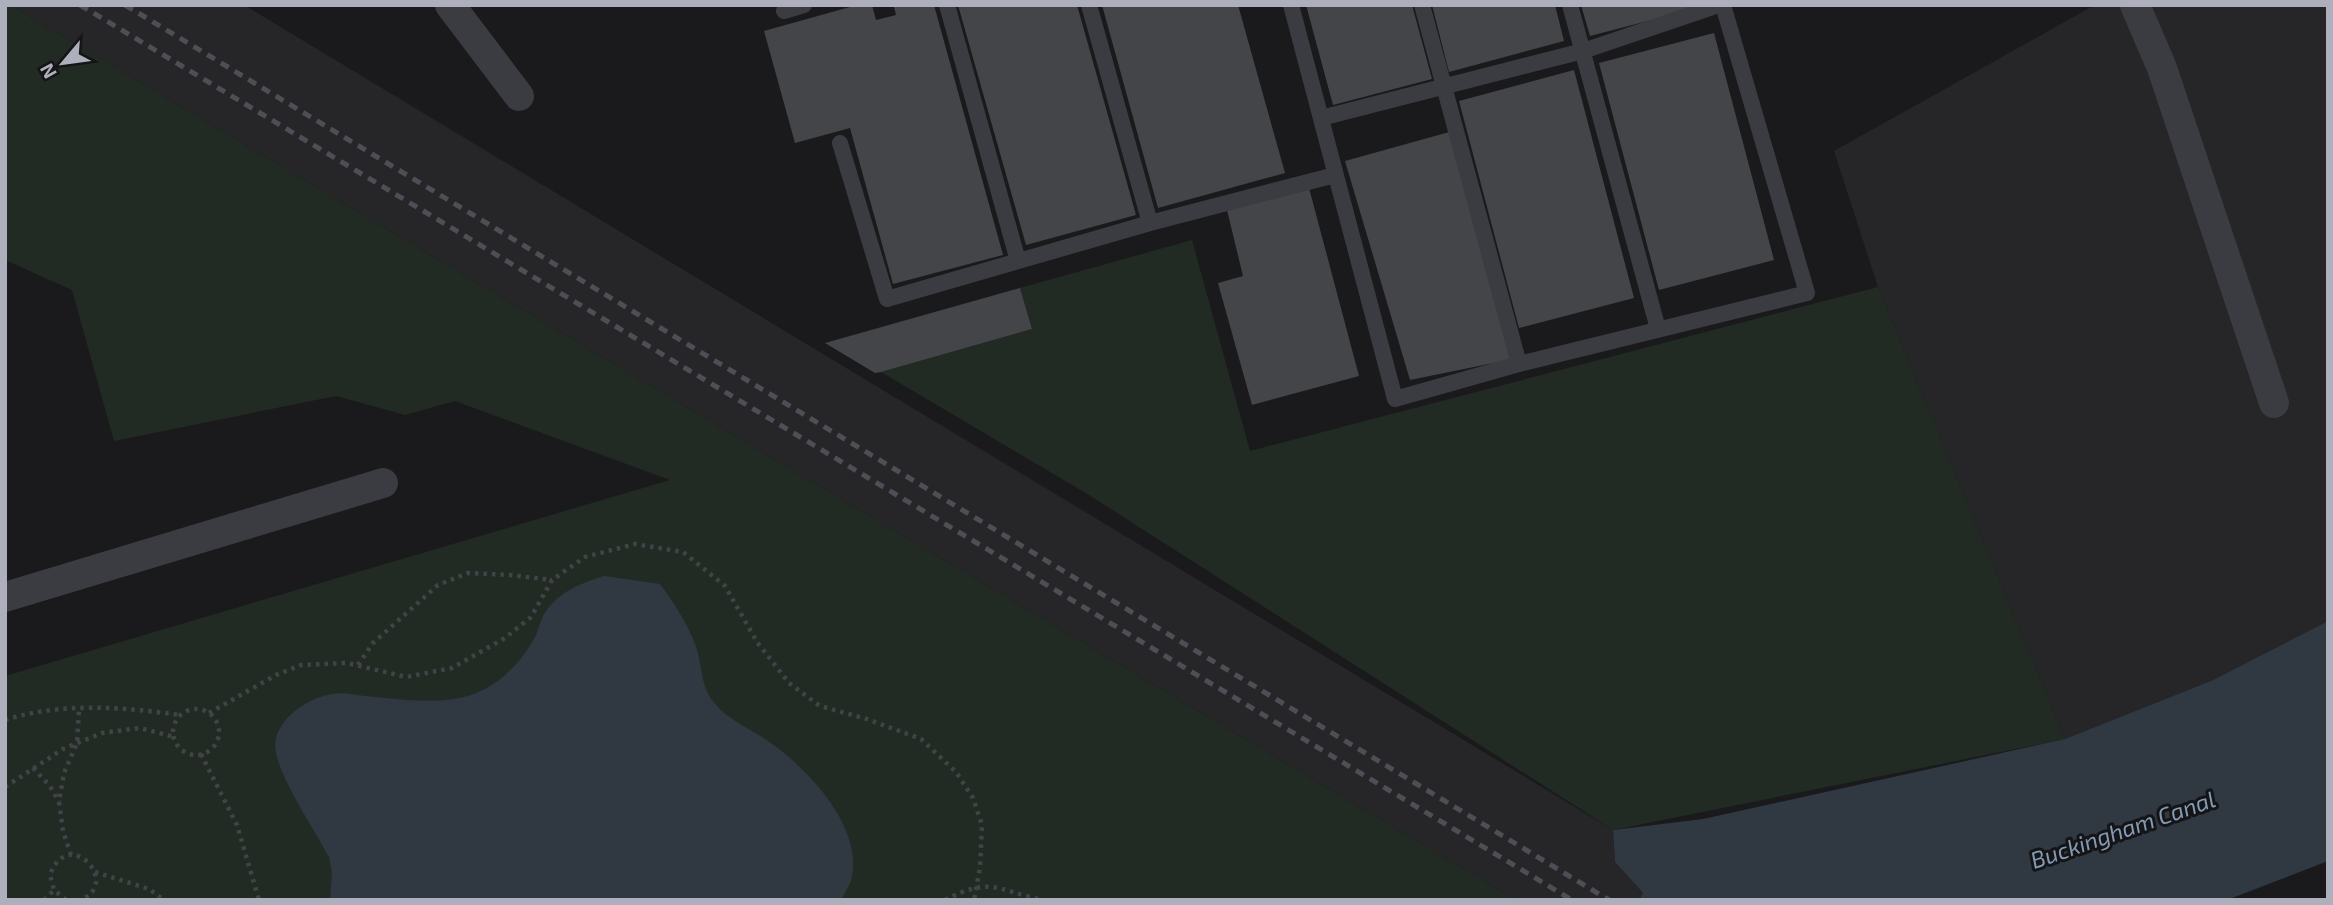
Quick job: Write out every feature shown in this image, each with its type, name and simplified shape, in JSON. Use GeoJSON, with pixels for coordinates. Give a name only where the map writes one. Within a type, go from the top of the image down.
{"type":"FeatureCollection","features":[{"type":"Feature","properties":{"kind":"street"},"geometry":{"type":"LineString","coordinates":[[450,5],[519,96]]}},
{"type":"Feature","properties":{"kind":"street"},"geometry":{"type":"LineString","coordinates":[[2135,5],[2162,68],[2274,403]]}},
{"type":"Feature","properties":{"kind":"street"},"geometry":{"type":"LineString","coordinates":[[5,597],[383,483]]}},
{"type":"Feature","properties":{"kind":"lane"},"geometry":{"type":"LineString","coordinates":[[784,11],[804,5]]}},
{"type":"Feature","properties":{"kind":"lane"},"geometry":{"type":"LineString","coordinates":[[947,5],[1018,261]]}},
{"type":"Feature","properties":{"kind":"lane"},"geometry":{"type":"LineString","coordinates":[[1089,5],[1150,223]]}},
{"type":"Feature","properties":{"kind":"lane"},"geometry":{"type":"LineString","coordinates":[[1292,5],[1335,175],[1395,399],[1519,364],[1807,293],[1721,5],[1583,51],[1321,118]]}},
{"type":"Feature","properties":{"kind":"lane"},"geometry":{"type":"LineString","coordinates":[[1422,5],[1519,364]]}},
{"type":"Feature","properties":{"kind":"lane"},"geometry":{"type":"LineString","coordinates":[[1570,5],[1658,330]]}},
{"type":"Feature","properties":{"kind":"lane"},"geometry":{"type":"LineString","coordinates":[[840,143],[887,299],[1150,223],[1335,175]]}},
{"type":"Feature","properties":{"kind":"path"},"geometry":{"type":"LineString","coordinates":[[209,713],[276,675],[301,665],[347,663],[406,677],[452,668],[505,638],[531,617],[552,580],[585,558],[635,544],[683,552],[725,586],[757,642],[789,683],[820,706],[867,719],[921,739],[956,772],[973,798],[982,825],[980,868],[974,900]]}},
{"type":"Feature","properties":{"kind":"path"},"geometry":{"type":"LineString","coordinates":[[358,665],[373,643],[438,585],[468,573],[552,580]]}},
{"type":"Feature","properties":{"kind":"path"},"geometry":{"type":"LineString","coordinates":[[5,720],[31,712],[127,708],[180,715],[194,709],[209,713],[215,719],[219,733],[213,747],[194,755],[181,749],[173,729],[180,715]]}},
{"type":"Feature","properties":{"kind":"path"},"geometry":{"type":"LineString","coordinates":[[71,855],[63,831],[59,802],[64,773],[77,743],[79,710]]}},
{"type":"Feature","properties":{"kind":"path"},"geometry":{"type":"LineString","coordinates":[[5,787],[63,749],[102,733],[140,728],[174,737]]}},
{"type":"Feature","properties":{"kind":"path"},"geometry":{"type":"LineString","coordinates":[[201,754],[237,825],[259,900]]}},
{"type":"Feature","properties":{"kind":"path"},"geometry":{"type":"LineString","coordinates":[[33,768],[50,786],[59,802]]}},
{"type":"Feature","properties":{"kind":"path"},"geometry":{"type":"LineString","coordinates":[[65,900],[54,890],[50,875],[58,861],[71,855],[86,860],[95,872],[149,889],[164,900]]}},
{"type":"Feature","properties":{"kind":"path"},"geometry":{"type":"LineString","coordinates":[[80,900],[94,887],[95,872]]}},
{"type":"Feature","properties":{"kind":"path"},"geometry":{"type":"LineString","coordinates":[[945,900],[977,886],[1004,888],[1042,900]]}},
{"type":"Feature","properties":{"kind":"path"},"geometry":{"type":"LineString","coordinates":[[44,900],[54,890]]}},
{"type":"Feature","properties":{"kind":"shaded area"},"geometry":{"type":"Polygon","coordinates":[[[5,5],[10,5],[1516,900],[5,900],[5,676],[670,480],[455,401],[405,415],[336,396],[114,441],[72,290],[5,260],[5,5]]]}},
{"type":"Feature","properties":{"kind":"shaded area"},"geometry":{"type":"Polygon","coordinates":[[[10,5],[244,5],[1613,830],[1615,862],[1643,893],[1639,900],[1516,900],[10,5]]]}},
{"type":"Feature","properties":{"kind":"shaded area"},"geometry":{"type":"Polygon","coordinates":[[[2095,5],[2328,5],[2328,621],[2213,680],[2065,739],[1878,287],[1834,151],[2095,5]]]}},
{"type":"Feature","properties":{"kind":"shaded area"},"geometry":{"type":"Polygon","coordinates":[[[1192,240],[1250,451],[1878,287],[2065,739],[1613,830],[1089,495],[881,372],[1032,329],[1020,288],[1192,240]]]}},
{"type":"Feature","properties":{"kind":"water"},"geometry":{"type":"Polygon","coordinates":[[[604,576],[660,584],[692,636],[705,687],[712,700],[731,718],[783,752],[828,799],[840,818],[853,857],[851,879],[841,900],[330,900],[332,872],[329,857],[279,765],[275,742],[284,722],[292,713],[312,700],[333,694],[441,700],[456,699],[485,689],[501,679],[521,659],[536,635],[544,614],[558,598],[580,585],[604,576]]]}},
{"type":"Feature","properties":{"kind":"water","name":"Buckingham Canal"},"geometry":{"type":"Polygon","coordinates":[[[2328,621],[2328,861],[2227,900],[1639,900],[1643,893],[1615,862],[1613,830],[1703,819],[2065,739],[2213,680],[2328,621]]]}},
{"type":"Feature","properties":{"kind":"building"},"geometry":{"type":"Polygon","coordinates":[[[857,5],[872,5],[876,20],[896,15],[894,7],[934,5],[1003,255],[893,284],[850,128],[795,143],[764,31],[857,5]]]}},
{"type":"Feature","properties":{"kind":"building"},"geometry":{"type":"Polygon","coordinates":[[[958,5],[1077,5],[1136,215],[1026,245],[958,5]]]}},
{"type":"Feature","properties":{"kind":"building"},"geometry":{"type":"Polygon","coordinates":[[[1102,5],[1238,5],[1285,173],[1158,208],[1102,5]]]}},
{"type":"Feature","properties":{"kind":"building"},"geometry":{"type":"Polygon","coordinates":[[[1306,5],[1412,5],[1432,79],[1333,105],[1306,5]]]}},
{"type":"Feature","properties":{"kind":"building"},"geometry":{"type":"Polygon","coordinates":[[[1432,5],[1555,5],[1564,41],[1449,72],[1432,5]]]}},
{"type":"Feature","properties":{"kind":"building"},"geometry":{"type":"Polygon","coordinates":[[[1581,5],[1705,5],[1705,6],[1590,36],[1581,5]]]}},
{"type":"Feature","properties":{"kind":"building"},"geometry":{"type":"Polygon","coordinates":[[[1714,33],[1774,260],[1659,290],[1599,63],[1714,33]]]}},
{"type":"Feature","properties":{"kind":"building"},"geometry":{"type":"Polygon","coordinates":[[[1574,70],[1634,298],[1519,328],[1459,101],[1574,70]]]}},
{"type":"Feature","properties":{"kind":"building"},"geometry":{"type":"Polygon","coordinates":[[[1453,131],[1513,359],[1410,380],[1345,161],[1453,131]]]}},
{"type":"Feature","properties":{"kind":"building"},"geometry":{"type":"Polygon","coordinates":[[[1309,188],[1359,376],[1252,405],[1218,283],[1243,276],[1227,210],[1309,188]]]}},
{"type":"Feature","properties":{"kind":"building"},"geometry":{"type":"Polygon","coordinates":[[[1020,288],[1032,329],[881,372],[875,373],[825,343],[1020,288]]]}},
{"type":"Feature","properties":{"kind":"railway"},"geometry":{"type":"LineString","coordinates":[[80,5],[1572,900]]}},
{"type":"Feature","properties":{"kind":"railway"},"geometry":{"type":"LineString","coordinates":[[125,5],[1609,900]]}}]}
